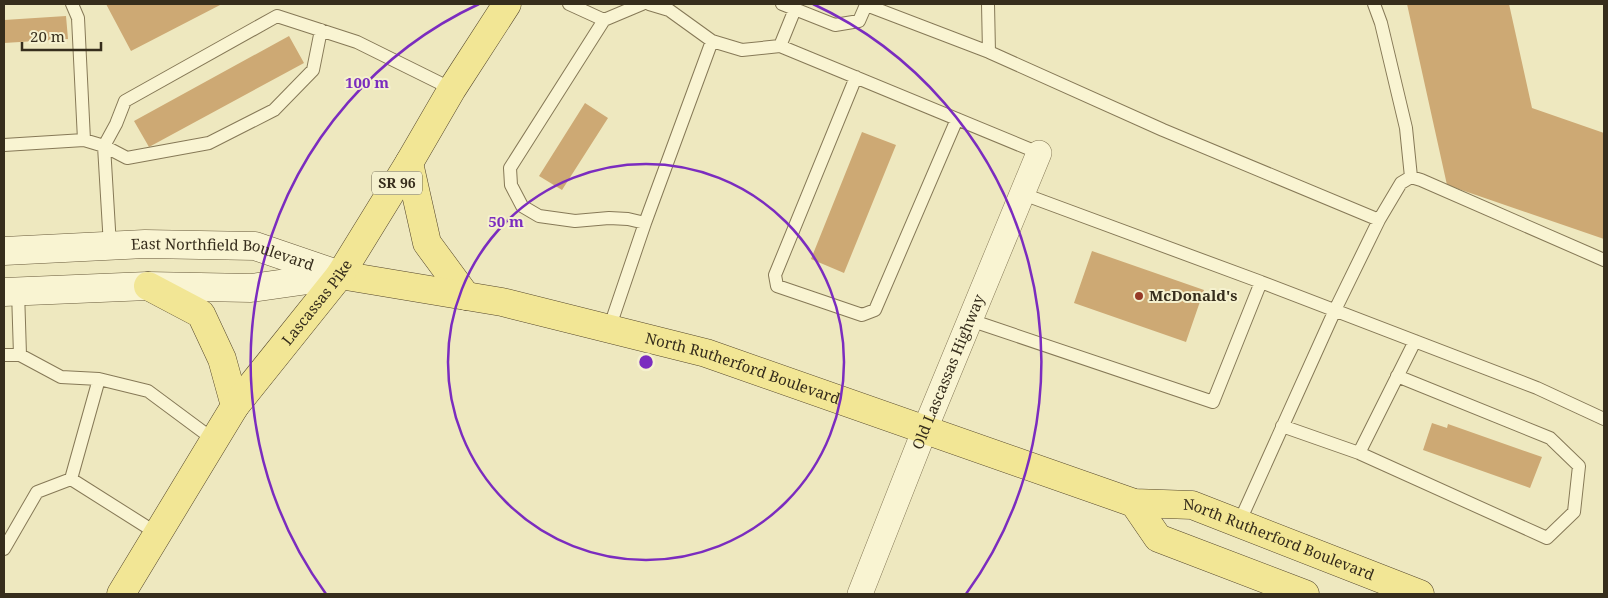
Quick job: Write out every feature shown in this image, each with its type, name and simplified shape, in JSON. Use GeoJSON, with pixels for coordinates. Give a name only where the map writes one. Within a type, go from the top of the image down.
{"type":"FeatureCollection","features":[{"type":"Feature","properties":{"kind":"main road","name":"Lascassas Pike"},"geometry":{"type":"LineString","coordinates":[[121,594],[235,406],[340,275],[452,89],[507,4]]}},
{"type":"Feature","properties":{"kind":"main road"},"geometry":{"type":"LineString","coordinates":[[409,163],[427,243],[466,296]]}},
{"type":"Feature","properties":{"kind":"main road","name":"East Northfield Boulevard"},"geometry":{"type":"LineString","coordinates":[[4,251],[145,244],[255,246],[340,275]]}},
{"type":"Feature","properties":{"kind":"main road","name":"East Northfield Boulevard"},"geometry":{"type":"LineString","coordinates":[[11,292],[148,286],[251,288],[340,275]]}},
{"type":"Feature","properties":{"kind":"main road","name":"North Rutherford Boulevard"},"geometry":{"type":"LineString","coordinates":[[340,275],[502,302],[706,353],[1134,503],[1192,505],[1420,594]]}},
{"type":"Feature","properties":{"kind":"main road"},"geometry":{"type":"LineString","coordinates":[[148,286],[201,314],[222,359],[235,406]]}},
{"type":"Feature","properties":{"kind":"main road"},"geometry":{"type":"LineString","coordinates":[[1134,503],[1158,538],[1305,594]]}},
{"type":"Feature","properties":{"kind":"street","name":"Old Lascassas Highway"},"geometry":{"type":"LineString","coordinates":[[860,594],[925,429],[1039,153]]}},
{"type":"Feature","properties":{"kind":"lane"},"geometry":{"type":"LineString","coordinates":[[72,4],[78,18],[84,140]]}},
{"type":"Feature","properties":{"kind":"lane"},"geometry":{"type":"LineString","coordinates":[[570,4],[604,20]]}},
{"type":"Feature","properties":{"kind":"lane"},"geometry":{"type":"LineString","coordinates":[[642,4],[604,20],[510,168],[511,185],[522,206],[538,216],[575,221],[608,218],[628,219],[645,223]]}},
{"type":"Feature","properties":{"kind":"lane"},"geometry":{"type":"LineString","coordinates":[[649,4],[669,10],[712,41],[742,50],[780,46],[1039,153]]}},
{"type":"Feature","properties":{"kind":"lane"},"geometry":{"type":"LineString","coordinates":[[782,4],[835,25],[859,20],[867,5],[989,52],[1163,130],[1379,220]]}},
{"type":"Feature","properties":{"kind":"lane"},"geometry":{"type":"LineString","coordinates":[[988,4],[989,52]]}},
{"type":"Feature","properties":{"kind":"lane"},"geometry":{"type":"LineString","coordinates":[[1374,4],[1381,23],[1406,128],[1410,177]]}},
{"type":"Feature","properties":{"kind":"lane"},"geometry":{"type":"LineString","coordinates":[[780,46],[795,9]]}},
{"type":"Feature","properties":{"kind":"lane"},"geometry":{"type":"LineString","coordinates":[[110,246],[104,146],[116,124],[125,101],[277,16],[357,42],[452,89]]}},
{"type":"Feature","properties":{"kind":"lane"},"geometry":{"type":"LineString","coordinates":[[4,145],[84,140],[104,146],[127,158],[209,143],[274,110],[313,70],[321,30]]}},
{"type":"Feature","properties":{"kind":"lane"},"geometry":{"type":"LineString","coordinates":[[609,329],[645,223],[712,41]]}},
{"type":"Feature","properties":{"kind":"lane"},"geometry":{"type":"LineString","coordinates":[[856,77],[775,275],[777,286],[862,315],[875,310],[957,119]]}},
{"type":"Feature","properties":{"kind":"lane"},"geometry":{"type":"LineString","coordinates":[[1239,523],[1335,310],[1379,220],[1402,183],[1410,177]]}},
{"type":"Feature","properties":{"kind":"lane"},"geometry":{"type":"LineString","coordinates":[[1410,177],[1421,180],[1604,260]]}},
{"type":"Feature","properties":{"kind":"lane"},"geometry":{"type":"LineString","coordinates":[[1022,194],[1261,282],[1537,388],[1604,419]]}},
{"type":"Feature","properties":{"kind":"lane"},"geometry":{"type":"LineString","coordinates":[[970,320],[1212,402],[1261,282]]}},
{"type":"Feature","properties":{"kind":"lane"},"geometry":{"type":"LineString","coordinates":[[11,292],[20,355]]}},
{"type":"Feature","properties":{"kind":"lane"},"geometry":{"type":"LineString","coordinates":[[1359,453],[1415,341]]}},
{"type":"Feature","properties":{"kind":"lane"},"geometry":{"type":"LineString","coordinates":[[4,356],[20,355],[61,377],[99,379],[148,391],[214,440]]}},
{"type":"Feature","properties":{"kind":"lane"},"geometry":{"type":"LineString","coordinates":[[1282,426],[1359,453],[1547,538],[1574,512],[1579,466],[1550,438],[1398,376]]}},
{"type":"Feature","properties":{"kind":"lane"},"geometry":{"type":"LineString","coordinates":[[71,479],[99,379]]}},
{"type":"Feature","properties":{"kind":"lane"},"geometry":{"type":"LineString","coordinates":[[71,479],[158,534]]}},
{"type":"Feature","properties":{"kind":"lane"},"geometry":{"type":"LineString","coordinates":[[4,549],[37,492],[71,479]]}},
{"type":"Feature","properties":{"kind":"building"},"geometry":{"type":"Polygon","coordinates":[[[106,4],[222,4],[131,51],[106,4]]]}},
{"type":"Feature","properties":{"kind":"building"},"geometry":{"type":"Polygon","coordinates":[[[1407,4],[1509,4],[1532,108],[1604,133],[1604,239],[1447,185],[1407,4]]]}},
{"type":"Feature","properties":{"kind":"building"},"geometry":{"type":"Polygon","coordinates":[[[66,16],[68,39],[4,43],[4,20],[66,16]]]}},
{"type":"Feature","properties":{"kind":"building"},"geometry":{"type":"Polygon","coordinates":[[[289,36],[304,63],[149,147],[134,121],[289,36]]]}},
{"type":"Feature","properties":{"kind":"building"},"geometry":{"type":"Polygon","coordinates":[[[585,103],[608,118],[562,190],[539,176],[585,103]]]}},
{"type":"Feature","properties":{"kind":"building"},"geometry":{"type":"Polygon","coordinates":[[[862,132],[896,145],[844,273],[811,259],[862,132]]]}},
{"type":"Feature","properties":{"kind":"building","name":"McDonald's"},"geometry":{"type":"Polygon","coordinates":[[[1092,251],[1204,290],[1186,342],[1074,303],[1092,251]]]}},
{"type":"Feature","properties":{"kind":"building"},"geometry":{"type":"Polygon","coordinates":[[[1432,423],[1447,428],[1448,424],[1542,457],[1530,488],[1423,450],[1432,423]]]}},
{"type":"Feature","properties":{"kind":"place","name":"McDonald's"},"geometry":{"type":"Point","coordinates":[1139,296]}}]}
